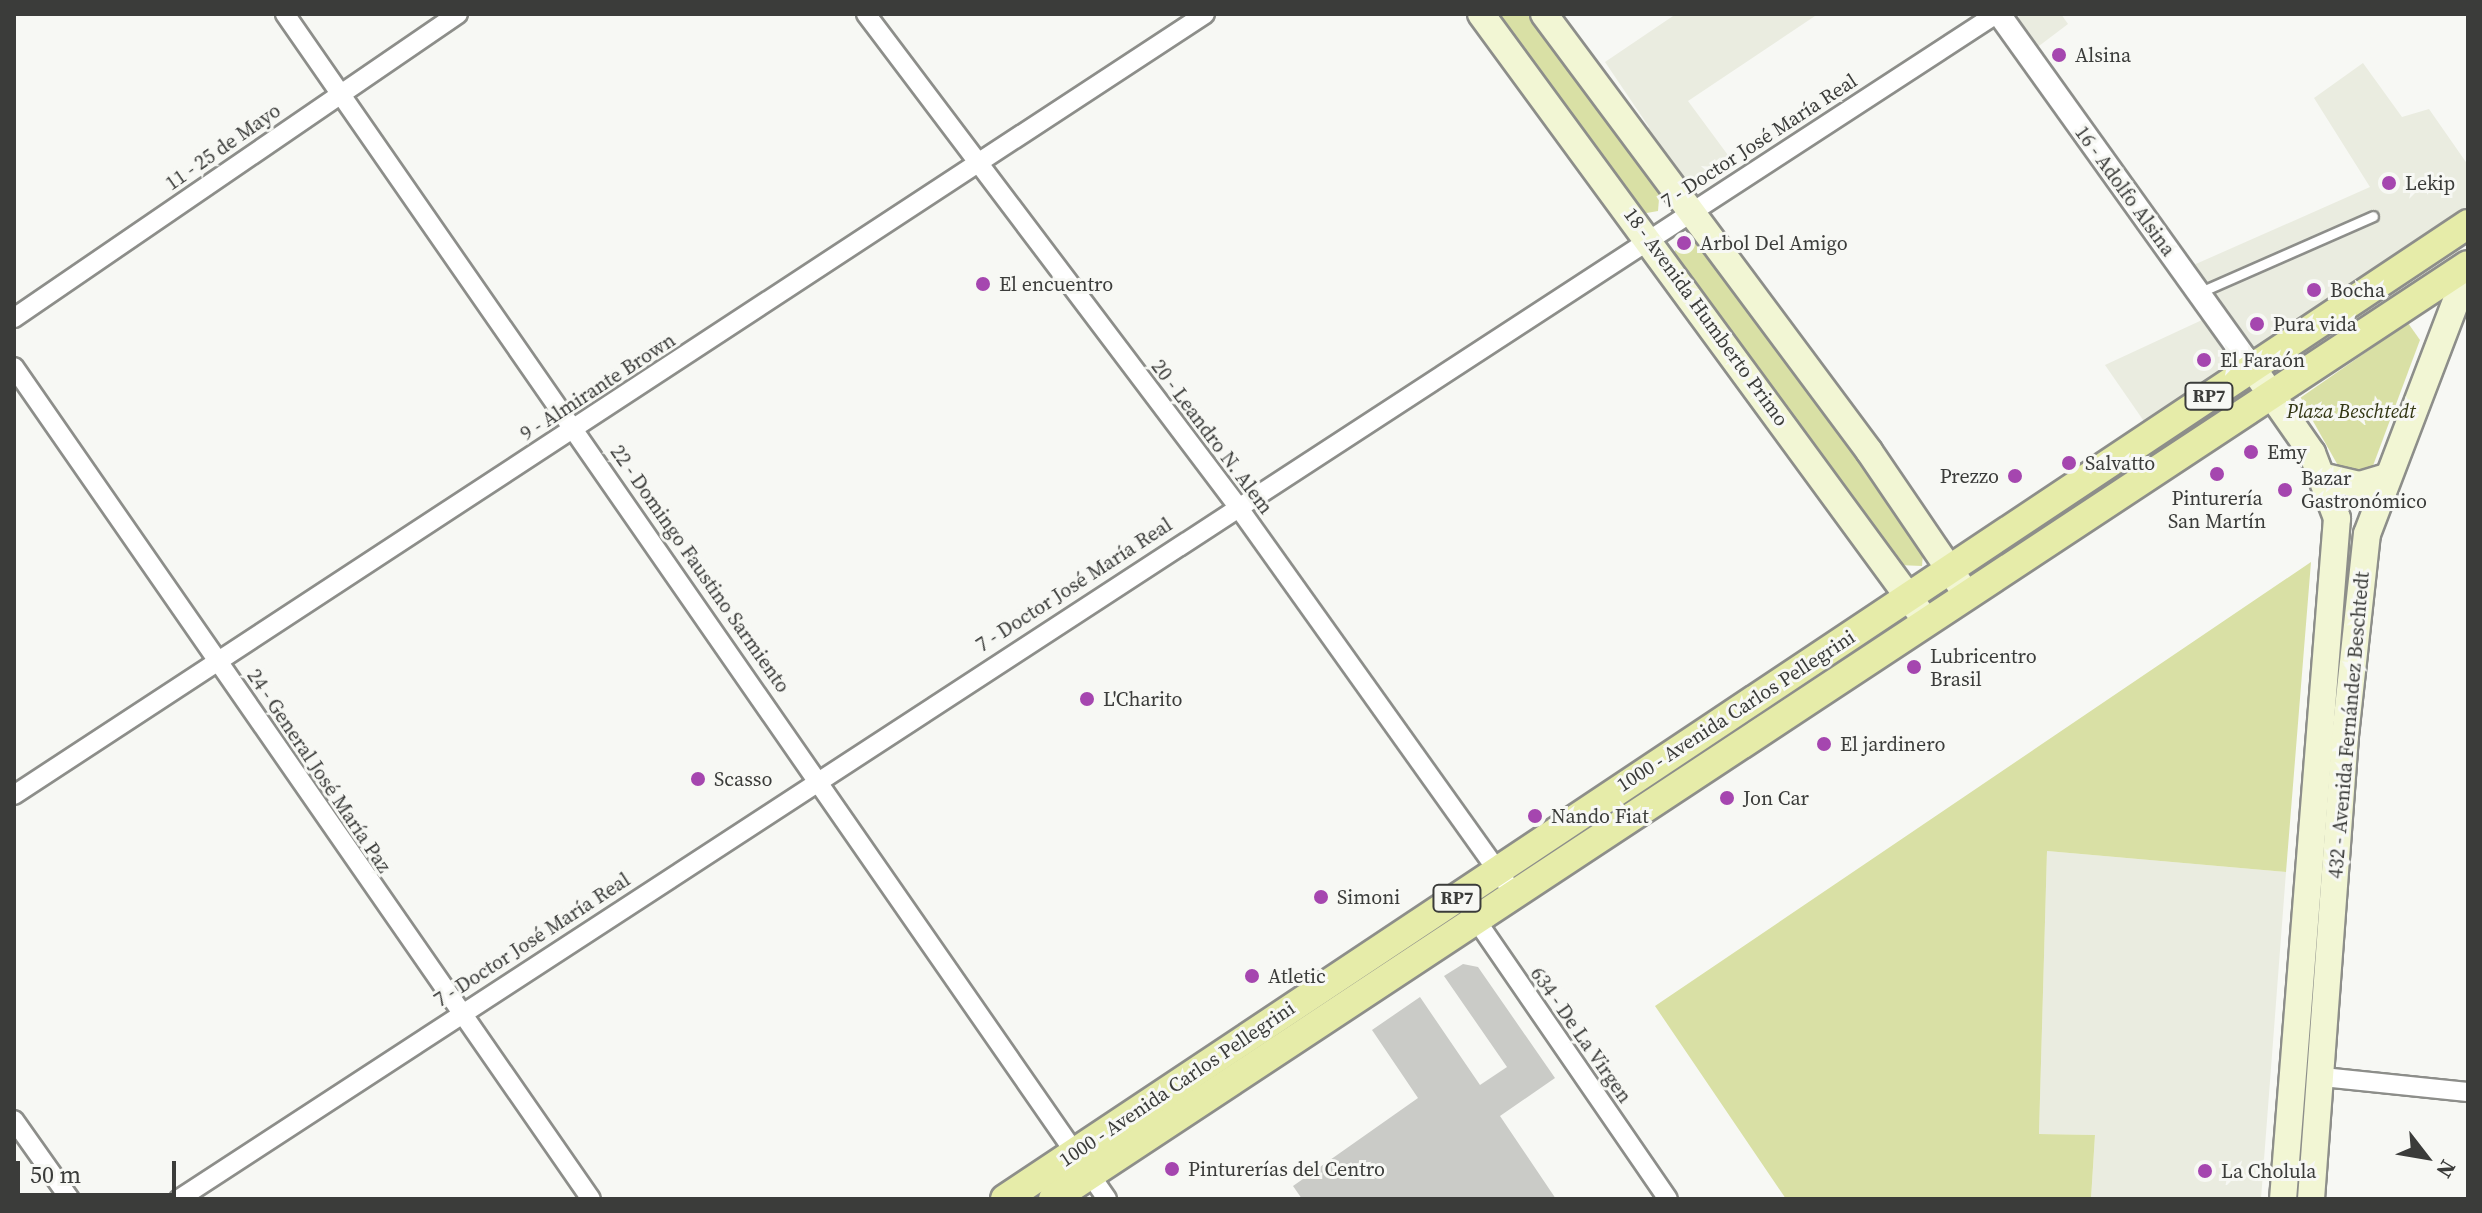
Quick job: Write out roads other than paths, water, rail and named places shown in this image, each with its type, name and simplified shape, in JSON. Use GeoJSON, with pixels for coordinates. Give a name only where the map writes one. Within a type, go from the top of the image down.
{"type":"FeatureCollection","features":[{"type":"Feature","properties":{"kind":"main road","name":"18 - Avenida Humberto Primo"},"geometry":{"type":"LineString","coordinates":[[1481,14],[1927,622]]}},
{"type":"Feature","properties":{"kind":"main road"},"geometry":{"type":"LineString","coordinates":[[1544,14],[1967,595]]}},
{"type":"Feature","properties":{"kind":"main road","name":"1000 - Avenida Carlos Pellegrini"},"geometry":{"type":"LineString","coordinates":[[1053,1199],[1083,1162],[1495,868],[1909,598],[2468,224]]}},
{"type":"Feature","properties":{"kind":"main road","name":"1000 - Avenida Carlos Pellegrini"},"geometry":{"type":"LineString","coordinates":[[1005,1199],[1083,1162],[1475,919],[2270,394],[2468,267]]}},
{"type":"Feature","properties":{"kind":"main road","name":"432 - Avenida Fernández Beschtedt"},"geometry":{"type":"LineString","coordinates":[[2311,1199],[2357,601],[2367,534],[2387,477],[2462,302],[2468,267]]}},
{"type":"Feature","properties":{"kind":"main road","name":"432 - Avenida Fernández Beschtedt"},"geometry":{"type":"LineString","coordinates":[[2252,367],[2325,477],[2337,518],[2333,600],[2283,1199]]}},
{"type":"Feature","properties":{"kind":"main road"},"geometry":{"type":"LineString","coordinates":[[2325,477],[2360,485],[2387,477]]}},
{"type":"Feature","properties":{"kind":"street","name":"22 - Domingo Faustino Sarmiento"},"geometry":{"type":"LineString","coordinates":[[285,14],[821,778],[1107,1199]]}},
{"type":"Feature","properties":{"kind":"street","name":"11 - 25 de Mayo"},"geometry":{"type":"LineString","coordinates":[[14,318],[458,14]]}},
{"type":"Feature","properties":{"kind":"street","name":"20 - Leandro N. Alem"},"geometry":{"type":"LineString","coordinates":[[866,14],[1236,504],[1513,892]]}},
{"type":"Feature","properties":{"kind":"street","name":"9 - Almirante Brown"},"geometry":{"type":"LineString","coordinates":[[14,795],[216,659],[978,166],[1205,14]]}},
{"type":"Feature","properties":{"kind":"street","name":"7 - Doctor José María Real"},"geometry":{"type":"LineString","coordinates":[[179,1199],[1236,504],[1998,14]]}},
{"type":"Feature","properties":{"kind":"street","name":"16 - Adolfo Alsina"},"geometry":{"type":"LineString","coordinates":[[1998,14],[2252,367]]}},
{"type":"Feature","properties":{"kind":"street","name":"24 - General José María Paz"},"geometry":{"type":"LineString","coordinates":[[14,367],[458,1014],[591,1199]]}},
{"type":"Feature","properties":{"kind":"street","name":"634 - De La Virgen"},"geometry":{"type":"LineString","coordinates":[[1459,896],[1668,1199]]}},
{"type":"Feature","properties":{"kind":"street"},"geometry":{"type":"LineString","coordinates":[[2322,1077],[2468,1092]]}},
{"type":"Feature","properties":{"kind":"street"},"geometry":{"type":"LineString","coordinates":[[14,1120],[70,1199]]}},
{"type":"Feature","properties":{"kind":"lane"},"geometry":{"type":"LineString","coordinates":[[2198,293],[2373,216]]}},
{"type":"Feature","properties":{"kind":"place","name":"Alsina"},"geometry":{"type":"Point","coordinates":[2059,55]}},
{"type":"Feature","properties":{"kind":"place","name":"Lekip"},"geometry":{"type":"Point","coordinates":[2389,183]}},
{"type":"Feature","properties":{"kind":"place","name":"Arbol Del Amigo"},"geometry":{"type":"Point","coordinates":[1684,243]}},
{"type":"Feature","properties":{"kind":"place","name":"El encuentro"},"geometry":{"type":"Point","coordinates":[983,284]}},
{"type":"Feature","properties":{"kind":"place","name":"Bocha"},"geometry":{"type":"Point","coordinates":[2314,290]}},
{"type":"Feature","properties":{"kind":"place","name":"Pura vida"},"geometry":{"type":"Point","coordinates":[2257,324]}},
{"type":"Feature","properties":{"kind":"place","name":"El Faraón"},"geometry":{"type":"Point","coordinates":[2204,360]}},
{"type":"Feature","properties":{"kind":"place","name":"Emy"},"geometry":{"type":"Point","coordinates":[2251,452]}},
{"type":"Feature","properties":{"kind":"place","name":"Salvatto"},"geometry":{"type":"Point","coordinates":[2069,463]}},
{"type":"Feature","properties":{"kind":"place","name":"Pinturería San Martín"},"geometry":{"type":"Point","coordinates":[2217,474]}},
{"type":"Feature","properties":{"kind":"place","name":"Prezzo"},"geometry":{"type":"Point","coordinates":[2015,476]}},
{"type":"Feature","properties":{"kind":"place","name":"Bazar Gastronómico"},"geometry":{"type":"Point","coordinates":[2285,490]}},
{"type":"Feature","properties":{"kind":"place","name":"Lubricentro Brasil"},"geometry":{"type":"Point","coordinates":[1914,667]}},
{"type":"Feature","properties":{"kind":"place","name":"L'Charito"},"geometry":{"type":"Point","coordinates":[1087,699]}},
{"type":"Feature","properties":{"kind":"place","name":"El jardinero"},"geometry":{"type":"Point","coordinates":[1824,744]}},
{"type":"Feature","properties":{"kind":"place","name":"Scasso"},"geometry":{"type":"Point","coordinates":[698,779]}},
{"type":"Feature","properties":{"kind":"place","name":"Jon Car"},"geometry":{"type":"Point","coordinates":[1727,798]}},
{"type":"Feature","properties":{"kind":"place","name":"Nando Fiat"},"geometry":{"type":"Point","coordinates":[1535,816]}},
{"type":"Feature","properties":{"kind":"place","name":"Simoni"},"geometry":{"type":"Point","coordinates":[1321,897]}},
{"type":"Feature","properties":{"kind":"place","name":"Atletic"},"geometry":{"type":"Point","coordinates":[1252,976]}},
{"type":"Feature","properties":{"kind":"place","name":"Pinturerías del Centro"},"geometry":{"type":"Point","coordinates":[1172,1169]}},
{"type":"Feature","properties":{"kind":"place","name":"La Cholula"},"geometry":{"type":"Point","coordinates":[2205,1171]}},
{"type":"Feature","properties":{"kind":"park label","name":"Plaza Beschtedt"},"geometry":{"type":"Point","coordinates":[2351,411]}}]}
